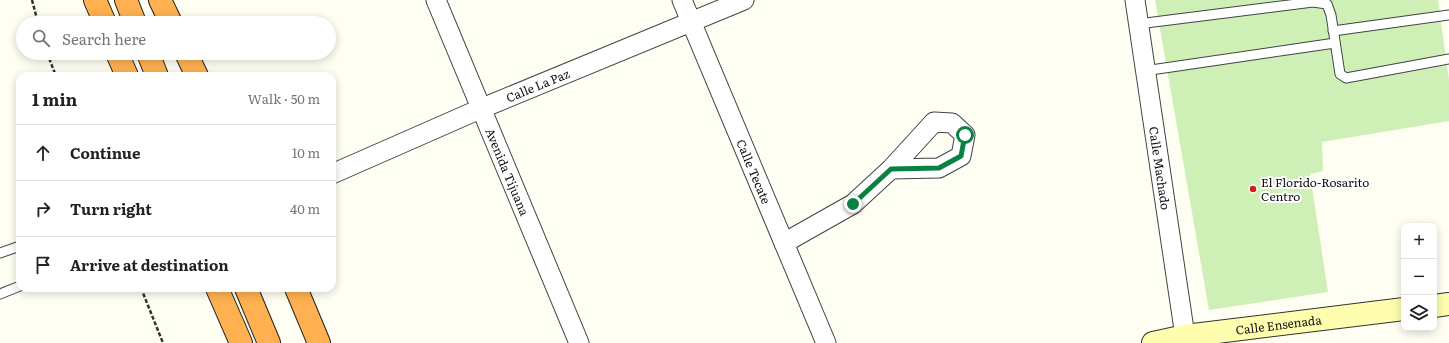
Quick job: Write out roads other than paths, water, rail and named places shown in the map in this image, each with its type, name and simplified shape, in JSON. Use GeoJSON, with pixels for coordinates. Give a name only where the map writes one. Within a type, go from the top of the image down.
{"type":"FeatureCollection","features":[{"type":"Feature","properties":{"kind":"highway"},"geometry":{"type":"LineString","coordinates":[[95,0],[102,16]]}},
{"type":"Feature","properties":{"kind":"highway"},"geometry":{"type":"LineString","coordinates":[[126,0],[132,16]]}},
{"type":"Feature","properties":{"kind":"highway"},"geometry":{"type":"LineString","coordinates":[[160,0],[168,16]]}},
{"type":"Feature","properties":{"kind":"highway"},"geometry":{"type":"LineString","coordinates":[[121,60],[125,72]]}},
{"type":"Feature","properties":{"kind":"highway"},"geometry":{"type":"LineString","coordinates":[[151,60],[155,72]]}},
{"type":"Feature","properties":{"kind":"highway"},"geometry":{"type":"LineString","coordinates":[[189,60],[195,72]]}},
{"type":"Feature","properties":{"kind":"highway"},"geometry":{"type":"LineString","coordinates":[[219,292],[241,343]]}},
{"type":"Feature","properties":{"kind":"highway"},"geometry":{"type":"LineString","coordinates":[[248,292],[269,343]]}},
{"type":"Feature","properties":{"kind":"highway"},"geometry":{"type":"LineString","coordinates":[[298,292],[319,343]]}},
{"type":"Feature","properties":{"kind":"main road"},"geometry":{"type":"LineString","coordinates":[[1437,306],[1449,304]]}},
{"type":"Feature","properties":{"kind":"main road","name":"Calle Ensenada"},"geometry":{"type":"LineString","coordinates":[[1153,343],[1186,340],[1401,309]]}},
{"type":"Feature","properties":{"kind":"street","name":"Avenida Tijuana"},"geometry":{"type":"LineString","coordinates":[[436,0],[480,109],[579,343]]}},
{"type":"Feature","properties":{"kind":"street","name":"Calle Tecate"},"geometry":{"type":"LineString","coordinates":[[682,0],[826,343]]}},
{"type":"Feature","properties":{"kind":"street","name":"Calle La Paz"},"geometry":{"type":"LineString","coordinates":[[336,172],[480,109],[744,0]]}},
{"type":"Feature","properties":{"kind":"street","name":"Calle Machado"},"geometry":{"type":"LineString","coordinates":[[1135,0],[1144,71],[1186,340]]}},
{"type":"Feature","properties":{"kind":"street"},"geometry":{"type":"LineString","coordinates":[[784,243],[853,204],[891,169]]}},
{"type":"Feature","properties":{"kind":"lane"},"geometry":{"type":"LineString","coordinates":[[1138,24],[1313,2],[1327,4],[1331,15],[1340,74],[1346,78],[1449,59]]}},
{"type":"Feature","properties":{"kind":"lane"},"geometry":{"type":"LineString","coordinates":[[1333,31],[1449,15]]}},
{"type":"Feature","properties":{"kind":"lane"},"geometry":{"type":"LineString","coordinates":[[1144,71],[1335,43]]}},
{"type":"Feature","properties":{"kind":"lane"},"geometry":{"type":"LineString","coordinates":[[0,254],[16,248]]}},
{"type":"Feature","properties":{"kind":"lane"},"geometry":{"type":"LineString","coordinates":[[0,294],[16,288]]}},
{"type":"Feature","properties":{"kind":"place","name":"El Florido-Rosarito Centro"},"geometry":{"type":"Point","coordinates":[1253,189]}}]}
